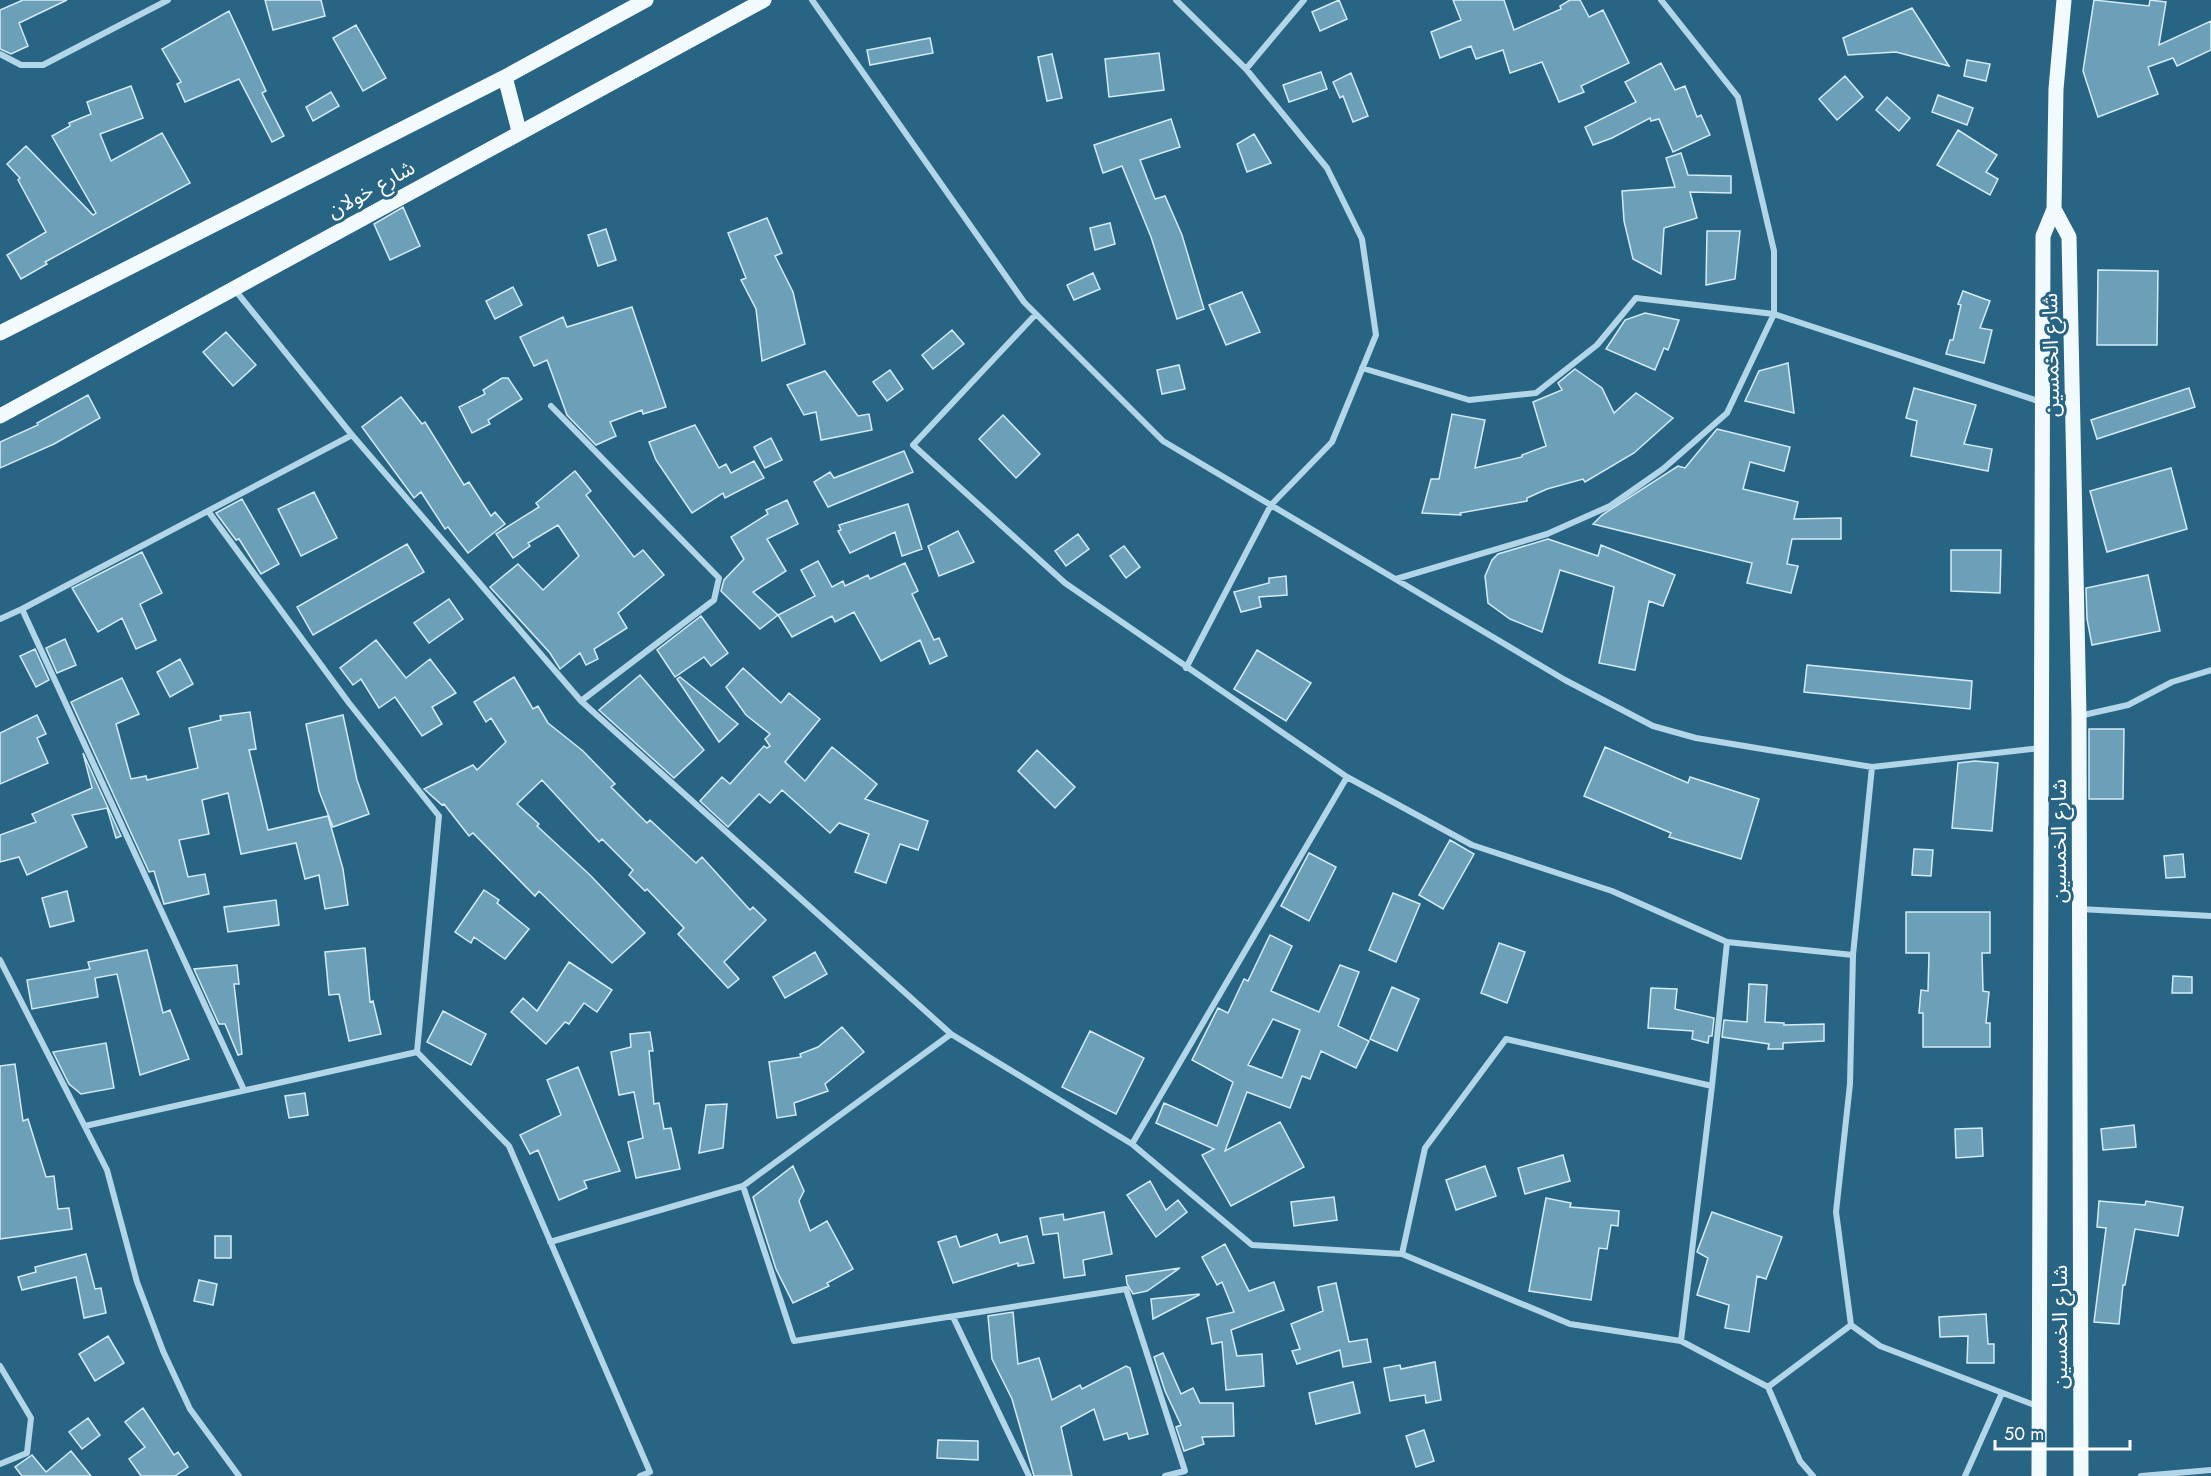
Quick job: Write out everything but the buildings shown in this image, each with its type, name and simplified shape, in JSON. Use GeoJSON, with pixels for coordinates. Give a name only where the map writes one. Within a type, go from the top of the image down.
{"type":"FeatureCollection","features":[{"type":"Feature","properties":{"kind":"main road","name":"شارع خولان"},"geometry":{"type":"LineString","coordinates":[[0,333],[505,77],[646,0]]}},
{"type":"Feature","properties":{"kind":"main road","name":"شارع خولان"},"geometry":{"type":"LineString","coordinates":[[0,416],[235,290],[519,131],[764,0]]}},
{"type":"Feature","properties":{"kind":"main road","name":"شارع الخمسين"},"geometry":{"type":"LineString","coordinates":[[2039,1476],[2043,236],[2054,209],[2056,89],[2064,0]]}},
{"type":"Feature","properties":{"kind":"main road"},"geometry":{"type":"LineString","coordinates":[[505,77],[519,131]]}},
{"type":"Feature","properties":{"kind":"main road","name":"شارع الخمسين"},"geometry":{"type":"LineString","coordinates":[[2054,209],[2069,237],[2079,717],[2081,1476]]}},
{"type":"Feature","properties":{"kind":"street"},"geometry":{"type":"LineString","coordinates":[[0,54],[21,65],[43,65],[168,0]]}},
{"type":"Feature","properties":{"kind":"street"},"geometry":{"type":"LineString","coordinates":[[812,0],[1024,302],[1163,441],[1565,680],[1653,726],[1696,738],[1872,767],[2041,748]]}},
{"type":"Feature","properties":{"kind":"street"},"geometry":{"type":"LineString","coordinates":[[1176,0],[1246,69],[1327,168],[1362,239],[1376,335],[1332,442],[1271,505],[1186,668]]}},
{"type":"Feature","properties":{"kind":"street"},"geometry":{"type":"LineString","coordinates":[[1246,69],[1304,0]]}},
{"type":"Feature","properties":{"kind":"street"},"geometry":{"type":"LineString","coordinates":[[1396,579],[1547,534],[1610,506],[1663,469],[1727,414],[1774,314],[1774,251],[1738,97],[1661,0]]}},
{"type":"Feature","properties":{"kind":"street"},"geometry":{"type":"LineString","coordinates":[[235,290],[352,435],[581,701],[951,1034],[1132,1144],[1252,1245],[1402,1254],[1570,1324],[1681,1341],[1768,1387],[1800,1461],[1813,1476]]}},
{"type":"Feature","properties":{"kind":"street"},"geometry":{"type":"LineString","coordinates":[[1362,368],[1469,400],[1536,393],[1597,345],[1636,297],[1774,314],[2043,403]]}},
{"type":"Feature","properties":{"kind":"street"},"geometry":{"type":"LineString","coordinates":[[1035,314],[913,446],[1065,583],[1347,777],[1472,845],[1612,891],[1727,942],[1853,956]]}},
{"type":"Feature","properties":{"kind":"street"},"geometry":{"type":"LineString","coordinates":[[551,406],[719,578],[714,600],[581,701]]}},
{"type":"Feature","properties":{"kind":"street"},"geometry":{"type":"LineString","coordinates":[[0,619],[352,435]]}},
{"type":"Feature","properties":{"kind":"street"},"geometry":{"type":"LineString","coordinates":[[208,511],[349,703],[439,816],[417,1052],[509,1146],[650,1472],[640,1476]]}},
{"type":"Feature","properties":{"kind":"street"},"geometry":{"type":"LineString","coordinates":[[22,609],[244,1090]]}},
{"type":"Feature","properties":{"kind":"street"},"geometry":{"type":"LineString","coordinates":[[2079,717],[2128,705],[2172,682],[2211,670]]}},
{"type":"Feature","properties":{"kind":"street"},"geometry":{"type":"LineString","coordinates":[[1872,767],[1853,956],[1850,1084],[1836,1212],[1851,1325],[1880,1346],[2039,1407]]}},
{"type":"Feature","properties":{"kind":"street"},"geometry":{"type":"LineString","coordinates":[[1132,1144],[1347,777]]}},
{"type":"Feature","properties":{"kind":"street"},"geometry":{"type":"LineString","coordinates":[[2080,909],[2211,916]]}},
{"type":"Feature","properties":{"kind":"street"},"geometry":{"type":"LineString","coordinates":[[1681,1341],[1727,942]]}},
{"type":"Feature","properties":{"kind":"street"},"geometry":{"type":"LineString","coordinates":[[0,960],[107,1170],[137,1282],[163,1351],[190,1409],[239,1476]]}},
{"type":"Feature","properties":{"kind":"street"},"geometry":{"type":"LineString","coordinates":[[550,1242],[743,1186],[951,1034]]}},
{"type":"Feature","properties":{"kind":"street"},"geometry":{"type":"LineString","coordinates":[[1402,1254],[1425,1148],[1506,1039],[1712,1086]]}},
{"type":"Feature","properties":{"kind":"street"},"geometry":{"type":"LineString","coordinates":[[85,1126],[417,1052]]}},
{"type":"Feature","properties":{"kind":"street"},"geometry":{"type":"LineString","coordinates":[[743,1186],[794,1341],[1126,1289],[1185,1471],[1165,1476]]}},
{"type":"Feature","properties":{"kind":"street"},"geometry":{"type":"LineString","coordinates":[[952,1317],[1029,1476]]}},
{"type":"Feature","properties":{"kind":"street"},"geometry":{"type":"LineString","coordinates":[[1768,1387],[1851,1325]]}},
{"type":"Feature","properties":{"kind":"street"},"geometry":{"type":"LineString","coordinates":[[0,1366],[31,1418],[27,1453],[0,1464]]}},
{"type":"Feature","properties":{"kind":"street"},"geometry":{"type":"LineString","coordinates":[[1965,1476],[2002,1393]]}},
{"type":"Feature","properties":{"kind":"street"},"geometry":{"type":"LineString","coordinates":[[2141,1476],[2211,1470]]}}]}
